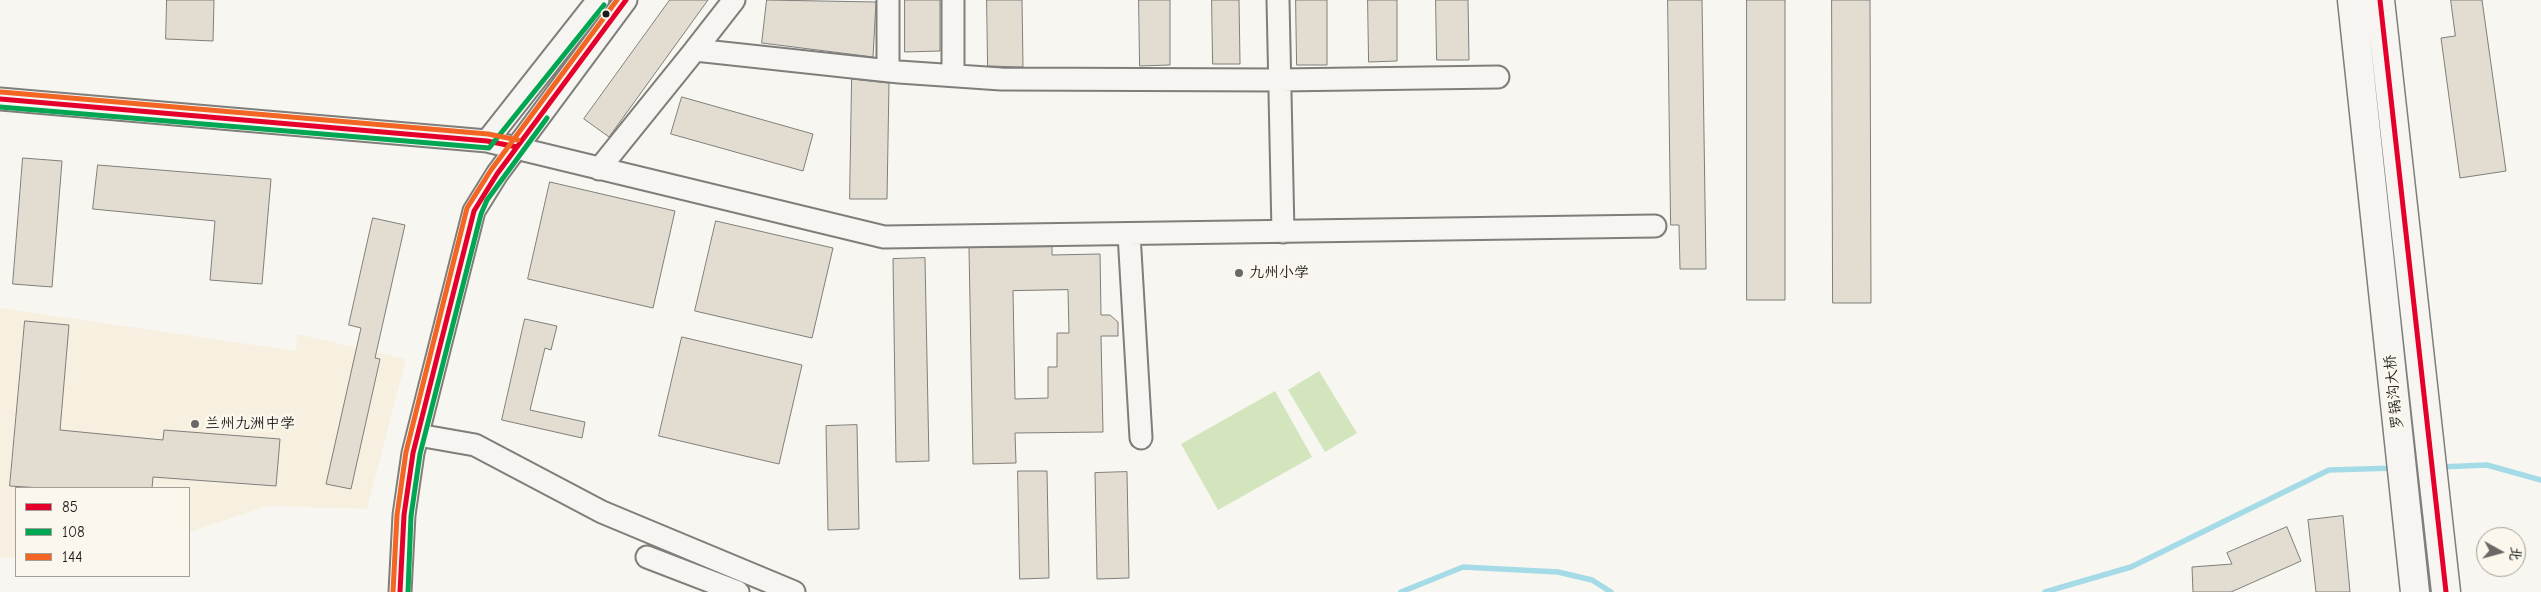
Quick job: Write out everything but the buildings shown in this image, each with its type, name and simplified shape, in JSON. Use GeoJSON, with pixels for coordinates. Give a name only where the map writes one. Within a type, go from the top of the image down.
{"type":"FeatureCollection","features":[{"type":"Feature","properties":{"kind":"highway","name":"罗锅沟大桥"},"geometry":{"type":"LineString","coordinates":[[2352,0],[2415,592]]}},
{"type":"Feature","properties":{"kind":"highway","name":"罗锅沟大桥"},"geometry":{"type":"LineString","coordinates":[[2380,0],[2446,592]]}},
{"type":"Feature","properties":{"kind":"street"},"geometry":{"type":"LineString","coordinates":[[487,141],[598,0]]}},
{"type":"Feature","properties":{"kind":"street"},"geometry":{"type":"LineString","coordinates":[[400,592],[404,515],[418,435],[474,211],[481,196],[626,0]]}},
{"type":"Feature","properties":{"kind":"street"},"geometry":{"type":"LineString","coordinates":[[599,169],[696,50],[734,0]]}},
{"type":"Feature","properties":{"kind":"street"},"geometry":{"type":"LineString","coordinates":[[888,0],[888,71]]}},
{"type":"Feature","properties":{"kind":"street"},"geometry":{"type":"LineString","coordinates":[[953,0],[953,76]]}},
{"type":"Feature","properties":{"kind":"street"},"geometry":{"type":"LineString","coordinates":[[1278,0],[1283,232]]}},
{"type":"Feature","properties":{"kind":"street"},"geometry":{"type":"LineString","coordinates":[[696,50],[888,71],[1001,79],[1280,80],[1498,77]]}},
{"type":"Feature","properties":{"kind":"street"},"geometry":{"type":"LineString","coordinates":[[0,98],[487,141],[884,236],[1656,226]]}},
{"type":"Feature","properties":{"kind":"street"},"geometry":{"type":"LineString","coordinates":[[1129,234],[1141,438]]}},
{"type":"Feature","properties":{"kind":"street"},"geometry":{"type":"LineString","coordinates":[[418,435],[475,445],[602,512],[794,592]]}},
{"type":"Feature","properties":{"kind":"street"},"geometry":{"type":"LineString","coordinates":[[647,557],[738,592]]}},
{"type":"Feature","properties":{"kind":"shaded area","name":"兰州九洲中学"},"geometry":{"type":"Polygon","coordinates":[[[0,308],[296,351],[297,334],[406,359],[367,509],[268,506],[190,532],[190,487],[15,487],[15,558],[0,557],[0,308]]]}},
{"type":"Feature","properties":{"kind":"green space"},"geometry":{"type":"Polygon","coordinates":[[[1319,371],[1357,433],[1325,452],[1288,390],[1319,371]]]}},
{"type":"Feature","properties":{"kind":"green space"},"geometry":{"type":"Polygon","coordinates":[[[1275,391],[1312,457],[1218,510],[1181,444],[1275,391]]]}},
{"type":"Feature","properties":{"kind":"waterway"},"geometry":{"type":"LineString","coordinates":[[2440,467],[2487,465],[2541,480]]}},
{"type":"Feature","properties":{"kind":"waterway"},"geometry":{"type":"LineString","coordinates":[[2045,592],[2131,567],[2329,470],[2396,468]]}},
{"type":"Feature","properties":{"kind":"waterway"},"geometry":{"type":"LineString","coordinates":[[1401,592],[1463,567],[1558,572],[1592,580],[1611,592]]}},
{"type":"Feature","properties":{"kind":"transit line","name":"144"},"geometry":{"type":"LineString","coordinates":[[393,592],[397,515],[406,452],[467,208],[491,170],[617,0]]}},
{"type":"Feature","properties":{"kind":"transit line","name":"85"},"geometry":{"type":"LineString","coordinates":[[400,592],[404,515],[413,453],[474,211],[497,174],[626,0]]}},
{"type":"Feature","properties":{"kind":"transit line","name":"85"},"geometry":{"type":"LineString","coordinates":[[2380,0],[2446,592]]}},
{"type":"Feature","properties":{"kind":"transit line","name":"108"},"geometry":{"type":"LineString","coordinates":[[0,107],[489,148],[604,5]]}},
{"type":"Feature","properties":{"kind":"transit line","name":"144"},"geometry":{"type":"LineString","coordinates":[[1,92],[488,134],[518,140]]}},
{"type":"Feature","properties":{"kind":"transit line","name":"85"},"geometry":{"type":"LineString","coordinates":[[0,99],[487,141],[517,147]]}},
{"type":"Feature","properties":{"kind":"transit line","name":"108"},"geometry":{"type":"LineString","coordinates":[[408,592],[411,516],[420,454],[481,214],[487,200],[547,118]]}},
{"type":"Feature","properties":{"kind":"place","name":"九州小学"},"geometry":{"type":"Point","coordinates":[1239,273]}},
{"type":"Feature","properties":{"kind":"place","name":"兰州九洲中学"},"geometry":{"type":"Point","coordinates":[195,424]}}]}
